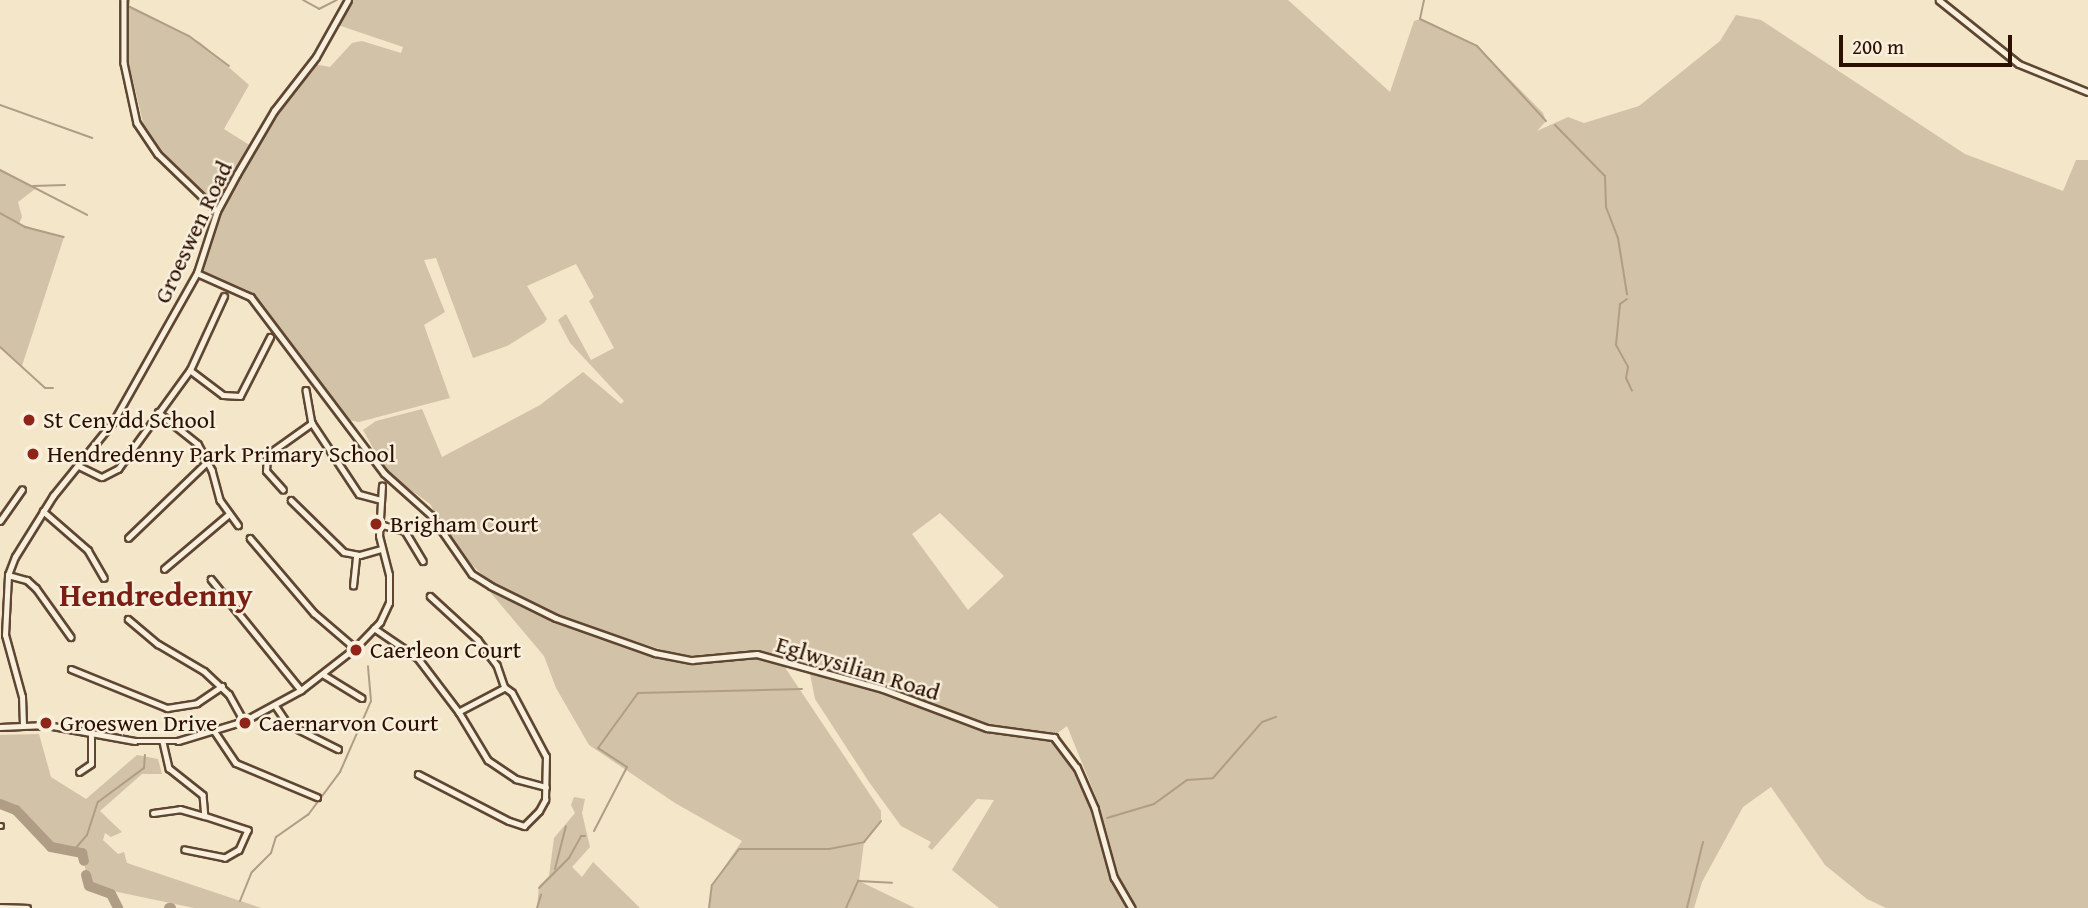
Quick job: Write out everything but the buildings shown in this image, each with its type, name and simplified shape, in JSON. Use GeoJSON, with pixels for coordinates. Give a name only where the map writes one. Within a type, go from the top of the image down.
{"type":"FeatureCollection","features":[{"type":"Feature","properties":{"kind":"street"},"geometry":{"type":"LineString","coordinates":[[124,0],[124,63],[137,123],[158,154],[217,211]]}},
{"type":"Feature","properties":{"kind":"street","name":"Groeswen Road"},"geometry":{"type":"LineString","coordinates":[[43,511],[113,422],[197,273],[217,211],[274,111],[316,57],[348,0]]}},
{"type":"Feature","properties":{"kind":"street"},"geometry":{"type":"LineString","coordinates":[[1939,0],[2019,64],[2088,92]]}},
{"type":"Feature","properties":{"kind":"street","name":"Eglwysilian Road"},"geometry":{"type":"LineString","coordinates":[[197,273],[251,297],[384,473],[431,515],[457,557],[491,586],[556,618],[655,653],[692,660],[757,654],[883,688],[987,728],[1054,737],[1071,755],[1081,776],[1114,877],[1132,908]]}},
{"type":"Feature","properties":{"kind":"street"},"geometry":{"type":"LineString","coordinates":[[79,466],[96,476],[113,473],[190,370],[224,296]]}},
{"type":"Feature","properties":{"kind":"street"},"geometry":{"type":"LineString","coordinates":[[190,370],[223,395],[240,396],[270,337]]}},
{"type":"Feature","properties":{"kind":"street"},"geometry":{"type":"LineString","coordinates":[[306,390],[312,423],[359,494],[381,500]]}},
{"type":"Feature","properties":{"kind":"street"},"geometry":{"type":"LineString","coordinates":[[158,412],[192,437],[208,461],[220,500],[238,525]]}},
{"type":"Feature","properties":{"kind":"street"},"geometry":{"type":"LineString","coordinates":[[283,491],[266,471],[267,455],[312,423]]}},
{"type":"Feature","properties":{"kind":"street"},"geometry":{"type":"LineString","coordinates":[[128,538],[208,461]]}},
{"type":"Feature","properties":{"kind":"street"},"geometry":{"type":"LineString","coordinates":[[0,727],[23,725],[163,742],[215,732],[244,721],[324,676],[374,628],[391,592],[381,549],[379,524],[383,486]]}},
{"type":"Feature","properties":{"kind":"street"},"geometry":{"type":"LineString","coordinates":[[0,521],[22,490]]}},
{"type":"Feature","properties":{"kind":"street"},"geometry":{"type":"LineString","coordinates":[[290,500],[334,547],[356,555],[381,549]]}},
{"type":"Feature","properties":{"kind":"street"},"geometry":{"type":"LineString","coordinates":[[23,725],[22,696],[5,635],[2,605],[8,575],[43,511],[88,550],[104,578]]}},
{"type":"Feature","properties":{"kind":"street"},"geometry":{"type":"LineString","coordinates":[[164,569],[229,514]]}},
{"type":"Feature","properties":{"kind":"street"},"geometry":{"type":"LineString","coordinates":[[379,524],[401,528],[423,561]]}},
{"type":"Feature","properties":{"kind":"street"},"geometry":{"type":"LineString","coordinates":[[250,538],[314,613],[355,648]]}},
{"type":"Feature","properties":{"kind":"street"},"geometry":{"type":"LineString","coordinates":[[353,586],[356,555]]}},
{"type":"Feature","properties":{"kind":"street"},"geometry":{"type":"LineString","coordinates":[[8,575],[27,580],[71,637]]}},
{"type":"Feature","properties":{"kind":"street"},"geometry":{"type":"LineString","coordinates":[[211,579],[301,690]]}},
{"type":"Feature","properties":{"kind":"street"},"geometry":{"type":"LineString","coordinates":[[418,774],[524,826],[540,811],[546,787],[546,757],[505,688],[496,666],[478,640],[430,596]]}},
{"type":"Feature","properties":{"kind":"street"},"geometry":{"type":"LineString","coordinates":[[128,619],[222,686],[244,721]]}},
{"type":"Feature","properties":{"kind":"street"},"geometry":{"type":"LineString","coordinates":[[374,628],[414,654],[459,712],[477,744],[499,770],[546,787]]}},
{"type":"Feature","properties":{"kind":"street"},"geometry":{"type":"LineString","coordinates":[[71,669],[167,708],[197,703],[222,686]]}},
{"type":"Feature","properties":{"kind":"street"},"geometry":{"type":"LineString","coordinates":[[324,676],[362,698]]}},
{"type":"Feature","properties":{"kind":"street"},"geometry":{"type":"LineString","coordinates":[[459,712],[505,688]]}},
{"type":"Feature","properties":{"kind":"street"},"geometry":{"type":"LineString","coordinates":[[275,705],[288,724],[338,749]]}},
{"type":"Feature","properties":{"kind":"street"},"geometry":{"type":"LineString","coordinates":[[215,732],[236,763],[317,797]]}},
{"type":"Feature","properties":{"kind":"street"},"geometry":{"type":"LineString","coordinates":[[79,772],[91,764],[91,733]]}},
{"type":"Feature","properties":{"kind":"street"},"geometry":{"type":"LineString","coordinates":[[163,742],[169,768],[203,795],[205,816]]}},
{"type":"Feature","properties":{"kind":"street"},"geometry":{"type":"LineString","coordinates":[[153,813],[180,809],[248,830],[242,846],[230,856],[218,858],[185,850]]}},
{"type":"Feature","properties":{"kind":"street"},"geometry":{"type":"LineString","coordinates":[[0,907],[27,908]]}},
{"type":"Feature","properties":{"kind":"shaded area"},"geometry":{"type":"Polygon","coordinates":[[[351,0],[1288,0],[1390,92],[1414,21],[1420,19],[1477,46],[1543,113],[1546,121],[1537,131],[1568,117],[1584,123],[1639,106],[1720,41],[1736,15],[1761,20],[1965,154],[2063,191],[2076,160],[2088,160],[2088,908],[1886,908],[1867,899],[1825,865],[1771,787],[1743,807],[1702,882],[1694,908],[1135,908],[1122,888],[1098,802],[1067,726],[1055,735],[979,724],[883,686],[820,672],[773,655],[752,652],[681,656],[562,617],[493,584],[453,548],[430,504],[387,473],[363,430],[376,421],[422,409],[442,457],[540,405],[583,372],[621,404],[624,401],[570,343],[558,320],[566,314],[591,360],[614,348],[589,301],[594,297],[576,264],[527,286],[547,319],[544,323],[507,346],[473,358],[436,258],[424,260],[445,312],[424,325],[450,398],[359,422],[349,420],[247,290],[202,271],[222,209],[273,118],[314,64],[330,67],[352,43],[362,41],[401,53],[403,47],[338,25],[351,0]],[[940,513],[912,534],[968,610],[1004,576],[940,513]]]}},
{"type":"Feature","properties":{"kind":"shaded area"},"geometry":{"type":"Polygon","coordinates":[[[128,6],[201,43],[249,85],[224,129],[251,146],[217,205],[146,135],[127,56],[128,6]]]}},
{"type":"Feature","properties":{"kind":"shaded area"},"geometry":{"type":"Polygon","coordinates":[[[0,170],[35,189],[18,202],[22,217],[19,224],[64,237],[22,366],[0,347],[0,170]]]}},
{"type":"Feature","properties":{"kind":"shaded area"},"geometry":{"type":"Polygon","coordinates":[[[485,586],[560,624],[673,661],[757,657],[784,666],[881,811],[881,821],[864,842],[859,881],[915,908],[709,908],[712,885],[742,841],[675,803],[589,745],[556,688],[544,656],[485,586]]]}},
{"type":"Feature","properties":{"kind":"shaded area"},"geometry":{"type":"Polygon","coordinates":[[[810,674],[883,691],[993,732],[1053,740],[1084,789],[1109,872],[1129,908],[999,908],[952,870],[994,800],[977,799],[932,850],[928,847],[931,842],[901,826],[869,782],[815,699],[810,674]]]}},
{"type":"Feature","properties":{"kind":"shaded area"},"geometry":{"type":"Polygon","coordinates":[[[39,734],[51,777],[86,799],[137,755],[158,759],[162,774],[142,774],[100,811],[122,832],[111,837],[105,833],[103,840],[118,854],[124,852],[127,863],[261,908],[194,908],[89,886],[82,853],[51,847],[16,810],[0,804],[0,735],[39,734]]]}},
{"type":"Feature","properties":{"kind":"shaded area"},"geometry":{"type":"Polygon","coordinates":[[[574,797],[585,799],[582,813],[590,847],[572,867],[582,877],[593,862],[640,908],[537,908],[539,886],[549,876],[554,838],[575,813],[571,805],[574,797]]]}},
{"type":"Feature","properties":{"kind":"waterway"},"geometry":{"type":"LineString","coordinates":[[129,0],[128,6],[189,36],[229,66]]}},
{"type":"Feature","properties":{"kind":"waterway"},"geometry":{"type":"LineString","coordinates":[[303,0],[319,9],[337,0]]}},
{"type":"Feature","properties":{"kind":"waterway"},"geometry":{"type":"LineString","coordinates":[[1424,0],[1420,19],[1477,46],[1546,121]]}},
{"type":"Feature","properties":{"kind":"waterway"},"geometry":{"type":"LineString","coordinates":[[0,105],[92,138]]}},
{"type":"Feature","properties":{"kind":"waterway"},"geometry":{"type":"LineString","coordinates":[[1555,125],[1605,176],[1606,207],[1618,238],[1627,294]]}},
{"type":"Feature","properties":{"kind":"waterway"},"geometry":{"type":"LineString","coordinates":[[0,170],[87,215]]}},
{"type":"Feature","properties":{"kind":"waterway"},"geometry":{"type":"LineString","coordinates":[[33,186],[65,185]]}},
{"type":"Feature","properties":{"kind":"waterway"},"geometry":{"type":"LineString","coordinates":[[0,213],[25,227],[64,237]]}},
{"type":"Feature","properties":{"kind":"waterway"},"geometry":{"type":"LineString","coordinates":[[1627,299],[1620,304],[1616,345],[1628,367],[1626,378],[1632,391]]}},
{"type":"Feature","properties":{"kind":"waterway"},"geometry":{"type":"LineString","coordinates":[[0,347],[45,388],[53,388]]}},
{"type":"Feature","properties":{"kind":"waterway"},"geometry":{"type":"LineString","coordinates":[[240,901],[252,872],[271,853],[276,837],[308,815],[340,772],[371,701],[368,666]]}},
{"type":"Feature","properties":{"kind":"waterway"},"geometry":{"type":"LineString","coordinates":[[594,831],[627,767],[598,748],[638,693],[802,689]]}},
{"type":"Feature","properties":{"kind":"waterway"},"geometry":{"type":"LineString","coordinates":[[1107,818],[1154,804],[1187,780],[1213,778],[1262,722],[1276,717]]}},
{"type":"Feature","properties":{"kind":"waterway"},"geometry":{"type":"LineString","coordinates":[[74,850],[87,835],[98,802],[144,768],[145,755]]}},
{"type":"Feature","properties":{"kind":"waterway"},"geometry":{"type":"LineString","coordinates":[[0,804],[16,810],[51,847],[82,853],[84,861]]}},
{"type":"Feature","properties":{"kind":"waterway"},"geometry":{"type":"LineString","coordinates":[[709,908],[712,885],[739,849],[829,849],[864,842],[881,821]]}},
{"type":"Feature","properties":{"kind":"waterway"},"geometry":{"type":"LineString","coordinates":[[555,869],[566,826]]}},
{"type":"Feature","properties":{"kind":"waterway"},"geometry":{"type":"LineString","coordinates":[[539,888],[569,858],[581,836],[585,836]]}},
{"type":"Feature","properties":{"kind":"waterway"},"geometry":{"type":"LineString","coordinates":[[1687,908],[1703,842]]}},
{"type":"Feature","properties":{"kind":"waterway"},"geometry":{"type":"LineString","coordinates":[[86,875],[89,886],[111,894],[118,908]]}},
{"type":"Feature","properties":{"kind":"waterway"},"geometry":{"type":"LineString","coordinates":[[846,908],[858,881],[892,883]]}},
{"type":"Feature","properties":{"kind":"waterway"},"geometry":{"type":"LineString","coordinates":[[537,908],[541,895]]}},
{"type":"Feature","properties":{"kind":"place","name":"St Cenydd School"},"geometry":{"type":"Point","coordinates":[29,420]}},
{"type":"Feature","properties":{"kind":"place","name":"Hendredenny Park Primary School"},"geometry":{"type":"Point","coordinates":[33,454]}},
{"type":"Feature","properties":{"kind":"place","name":"Brigham Court"},"geometry":{"type":"Point","coordinates":[376,524]}},
{"type":"Feature","properties":{"kind":"place","name":"Caerleon Court"},"geometry":{"type":"Point","coordinates":[356,650]}},
{"type":"Feature","properties":{"kind":"place","name":"Groeswen Drive"},"geometry":{"type":"Point","coordinates":[46,723]}},
{"type":"Feature","properties":{"kind":"place","name":"Caernarvon Court"},"geometry":{"type":"Point","coordinates":[245,723]}},
{"type":"Feature","properties":{"kind":"district","name":"Hendredenny"},"geometry":{"type":"Point","coordinates":[156,595]}}]}
